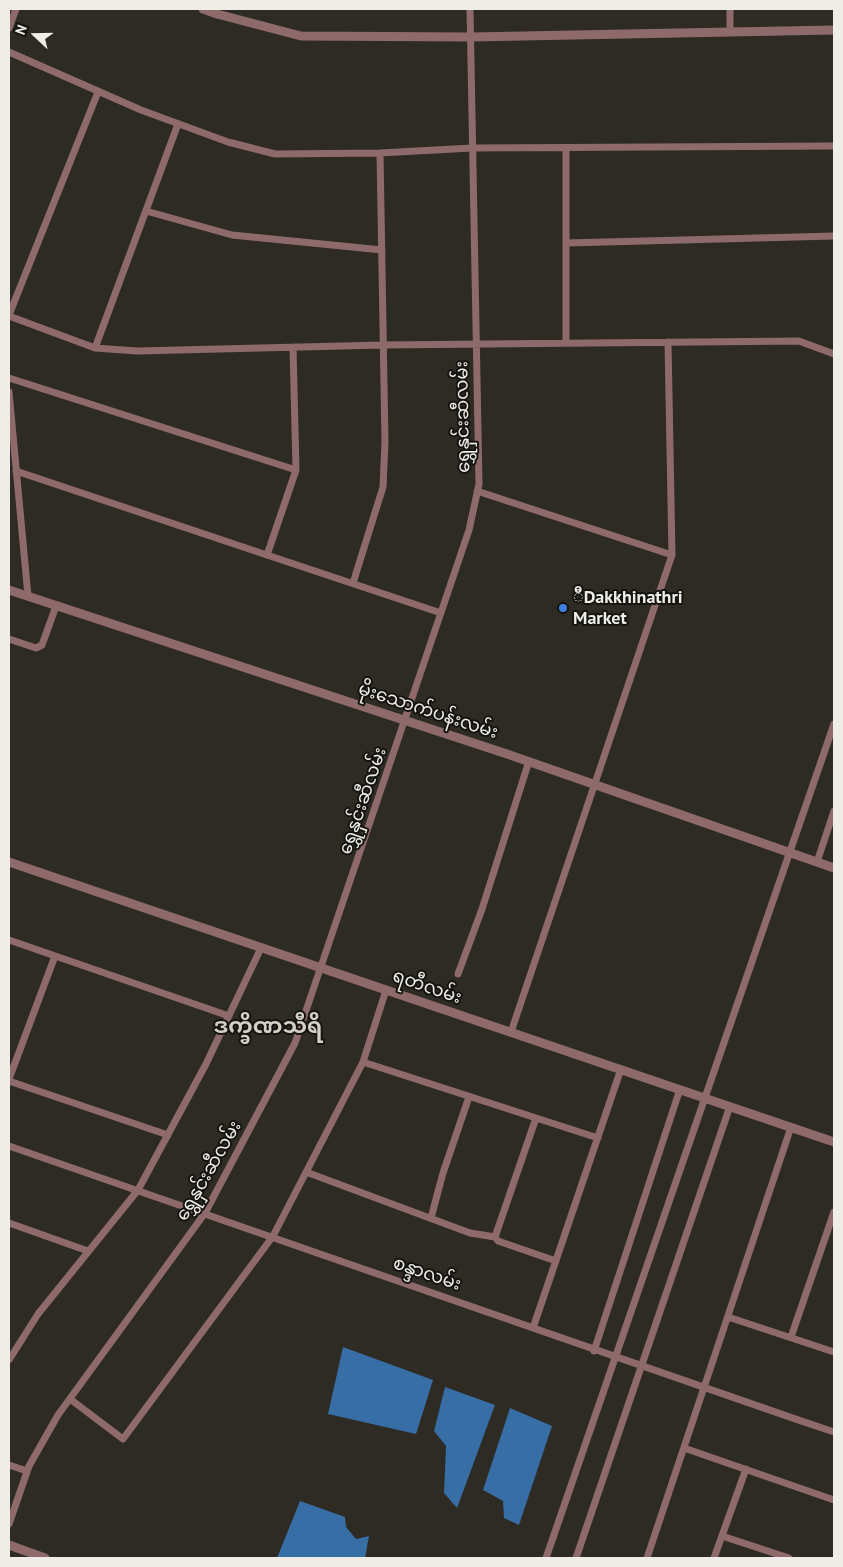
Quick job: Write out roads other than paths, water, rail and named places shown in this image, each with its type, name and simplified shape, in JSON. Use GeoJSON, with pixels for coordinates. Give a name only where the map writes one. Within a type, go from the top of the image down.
{"type":"FeatureCollection","features":[{"type":"Feature","properties":{"kind":"street"},"geometry":{"type":"LineString","coordinates":[[9,28],[16,9]]}},
{"type":"Feature","properties":{"kind":"street"},"geometry":{"type":"LineString","coordinates":[[203,9],[301,36],[471,37],[834,30]]}},
{"type":"Feature","properties":{"kind":"street","name":"ရွှေနှင်းဆီလမ်း"},"geometry":{"type":"LineString","coordinates":[[9,1524],[27,1471],[58,1415],[205,1213],[295,1043],[406,721],[469,530],[477,491],[477,344],[470,9]]}},
{"type":"Feature","properties":{"kind":"street"},"geometry":{"type":"LineString","coordinates":[[730,9],[730,31]]}},
{"type":"Feature","properties":{"kind":"street"},"geometry":{"type":"LineString","coordinates":[[9,52],[98,92],[178,124],[228,142],[275,154],[380,153],[472,148],[834,146]]}},
{"type":"Feature","properties":{"kind":"street"},"geometry":{"type":"LineString","coordinates":[[98,92],[9,315],[95,348],[137,351],[383,345],[799,341],[834,354]]}},
{"type":"Feature","properties":{"kind":"street"},"geometry":{"type":"LineString","coordinates":[[95,348],[178,124]]}},
{"type":"Feature","properties":{"kind":"street"},"geometry":{"type":"LineString","coordinates":[[566,148],[566,344]]}},
{"type":"Feature","properties":{"kind":"street"},"geometry":{"type":"LineString","coordinates":[[353,582],[383,487],[380,153]]}},
{"type":"Feature","properties":{"kind":"street"},"geometry":{"type":"LineString","coordinates":[[146,211],[232,235],[382,250]]}},
{"type":"Feature","properties":{"kind":"street"},"geometry":{"type":"LineString","coordinates":[[567,243],[834,236]]}},
{"type":"Feature","properties":{"kind":"street"},"geometry":{"type":"LineString","coordinates":[[511,1032],[593,784],[672,555],[668,342]]}},
{"type":"Feature","properties":{"kind":"street"},"geometry":{"type":"LineString","coordinates":[[267,555],[296,470],[293,348]]}},
{"type":"Feature","properties":{"kind":"street"},"geometry":{"type":"LineString","coordinates":[[9,378],[296,470]]}},
{"type":"Feature","properties":{"kind":"street"},"geometry":{"type":"LineString","coordinates":[[9,392],[28,596]]}},
{"type":"Feature","properties":{"kind":"street"},"geometry":{"type":"LineString","coordinates":[[16,471],[353,582],[441,613]]}},
{"type":"Feature","properties":{"kind":"street"},"geometry":{"type":"LineString","coordinates":[[477,491],[672,555]]}},
{"type":"Feature","properties":{"kind":"street","name":"မိုးသောက်ပန်းလမ်း"},"geometry":{"type":"LineString","coordinates":[[9,590],[529,762],[834,868]]}},
{"type":"Feature","properties":{"kind":"street"},"geometry":{"type":"LineString","coordinates":[[9,639],[36,648],[42,646],[56,606]]}},
{"type":"Feature","properties":{"kind":"street"},"geometry":{"type":"LineString","coordinates":[[546,1558],[834,724]]}},
{"type":"Feature","properties":{"kind":"street"},"geometry":{"type":"LineString","coordinates":[[458,974],[482,909],[529,762]]}},
{"type":"Feature","properties":{"kind":"street"},"geometry":{"type":"LineString","coordinates":[[817,862],[834,812]]}},
{"type":"Feature","properties":{"kind":"street","name":"ရတီလမ်း"},"geometry":{"type":"LineString","coordinates":[[9,862],[834,1142]]}},
{"type":"Feature","properties":{"kind":"street"},"geometry":{"type":"LineString","coordinates":[[9,940],[229,1016]]}},
{"type":"Feature","properties":{"kind":"street"},"geometry":{"type":"LineString","coordinates":[[9,1360],[38,1314],[138,1190],[206,1064],[261,948]]}},
{"type":"Feature","properties":{"kind":"street"},"geometry":{"type":"LineString","coordinates":[[54,956],[9,1080],[168,1136]]}},
{"type":"Feature","properties":{"kind":"street"},"geometry":{"type":"LineString","coordinates":[[70,1399],[122,1439],[273,1236],[363,1062],[386,990]]}},
{"type":"Feature","properties":{"kind":"street"},"geometry":{"type":"LineString","coordinates":[[363,1062],[598,1138]]}},
{"type":"Feature","properties":{"kind":"street"},"geometry":{"type":"LineString","coordinates":[[533,1328],[621,1070]]}},
{"type":"Feature","properties":{"kind":"street"},"geometry":{"type":"LineString","coordinates":[[594,1351],[680,1089]]}},
{"type":"Feature","properties":{"kind":"street"},"geometry":{"type":"LineString","coordinates":[[431,1218],[443,1173],[470,1096]]}},
{"type":"Feature","properties":{"kind":"street"},"geometry":{"type":"LineString","coordinates":[[576,1558],[730,1106]]}},
{"type":"Feature","properties":{"kind":"street"},"geometry":{"type":"LineString","coordinates":[[495,1237],[536,1118]]}},
{"type":"Feature","properties":{"kind":"street"},"geometry":{"type":"LineString","coordinates":[[648,1558],[792,1127]]}},
{"type":"Feature","properties":{"kind":"street","name":"စန္ဒာလမ်း"},"geometry":{"type":"LineString","coordinates":[[9,1146],[273,1236],[615,1359],[834,1432]]}},
{"type":"Feature","properties":{"kind":"street"},"geometry":{"type":"LineString","coordinates":[[306,1172],[470,1233],[495,1237],[498,1241],[556,1261]]}},
{"type":"Feature","properties":{"kind":"street"},"geometry":{"type":"LineString","coordinates":[[791,1337],[833,1222],[834,1212]]}},
{"type":"Feature","properties":{"kind":"street"},"geometry":{"type":"LineString","coordinates":[[9,1223],[88,1251]]}},
{"type":"Feature","properties":{"kind":"street"},"geometry":{"type":"LineString","coordinates":[[728,1317],[834,1352]]}},
{"type":"Feature","properties":{"kind":"street"},"geometry":{"type":"LineString","coordinates":[[684,1448],[834,1500]]}},
{"type":"Feature","properties":{"kind":"street"},"geometry":{"type":"LineString","coordinates":[[9,1465],[27,1471]]}},
{"type":"Feature","properties":{"kind":"street"},"geometry":{"type":"LineString","coordinates":[[714,1558],[746,1469]]}},
{"type":"Feature","properties":{"kind":"street"},"geometry":{"type":"LineString","coordinates":[[722,1536],[789,1558]]}},
{"type":"Feature","properties":{"kind":"street"},"geometry":{"type":"LineString","coordinates":[[9,1545],[45,1558]]}},
{"type":"Feature","properties":{"kind":"water"},"geometry":{"type":"Polygon","coordinates":[[[343,1347],[433,1380],[416,1434],[328,1414],[343,1347]]]}},
{"type":"Feature","properties":{"kind":"water"},"geometry":{"type":"Polygon","coordinates":[[[445,1387],[495,1405],[457,1508],[444,1493],[446,1446],[434,1431],[445,1387]]]}},
{"type":"Feature","properties":{"kind":"water"},"geometry":{"type":"Polygon","coordinates":[[[510,1408],[552,1426],[519,1525],[504,1518],[503,1501],[483,1490],[510,1408]]]}},
{"type":"Feature","properties":{"kind":"water"},"geometry":{"type":"Polygon","coordinates":[[[300,1501],[345,1517],[346,1527],[356,1539],[369,1536],[365,1558],[277,1558],[300,1501]]]}},
{"type":"Feature","properties":{"kind":"place","name":"ီDakkhinathri Market"},"geometry":{"type":"Point","coordinates":[563,608]}},
{"type":"Feature","properties":{"kind":"district","name":"ဒက္ခိဏသီရိ"},"geometry":{"type":"Point","coordinates":[268,1027]}}]}
